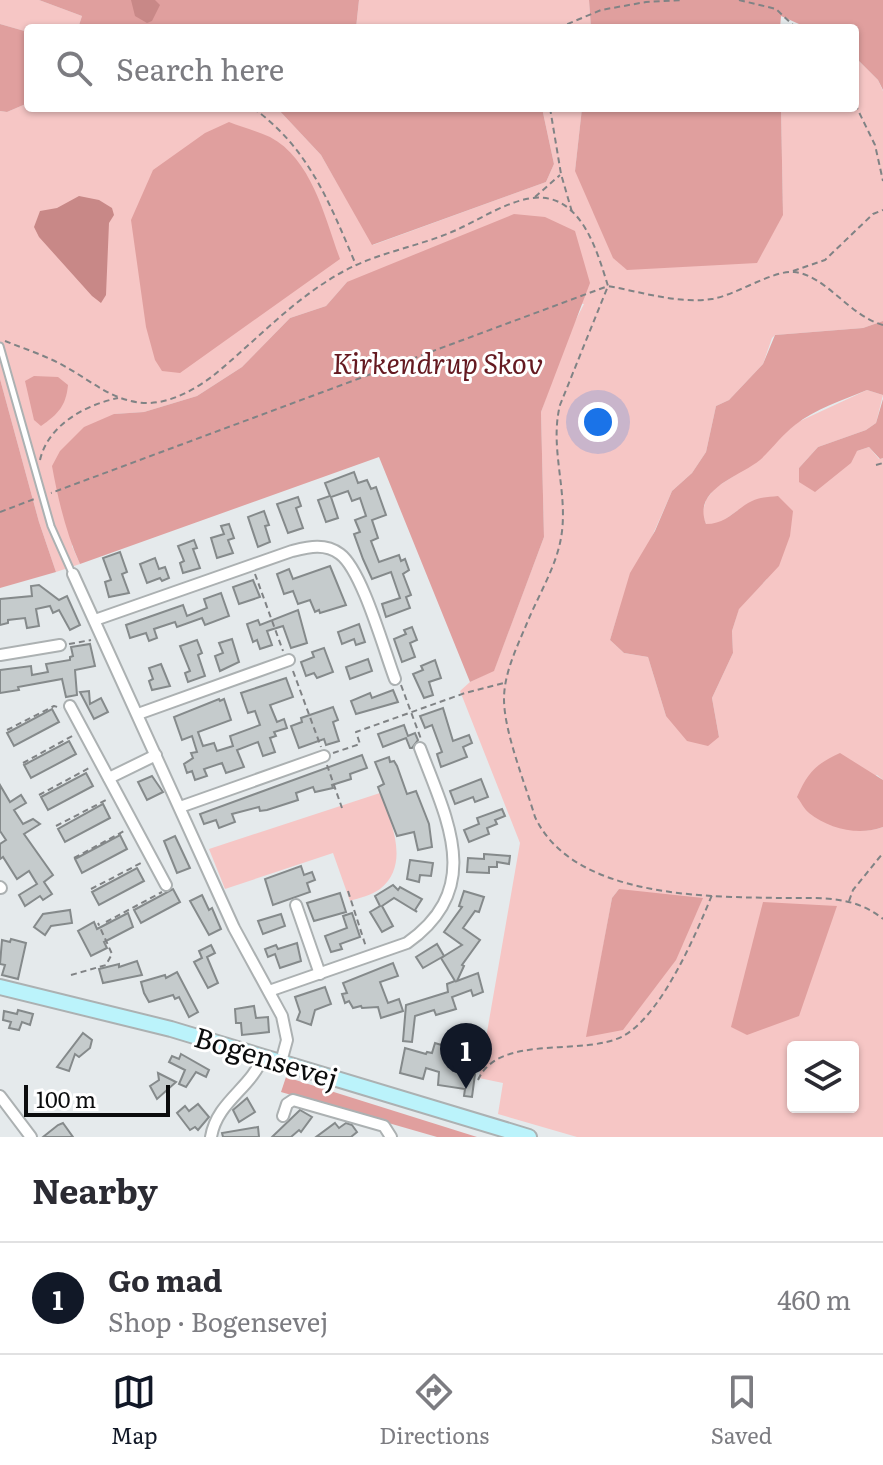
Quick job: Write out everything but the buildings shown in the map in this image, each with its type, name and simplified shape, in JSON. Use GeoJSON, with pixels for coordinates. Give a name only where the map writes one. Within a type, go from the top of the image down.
{"type":"FeatureCollection","features":[{"type":"Feature","properties":{"kind":"main road","name":"Bogensevej"},"geometry":{"type":"LineString","coordinates":[[0,987],[171,1029],[529,1137]]}},
{"type":"Feature","properties":{"kind":"street"},"geometry":{"type":"LineString","coordinates":[[95,620],[310,546],[327,548],[340,554],[357,576],[395,679]]}},
{"type":"Feature","properties":{"kind":"street"},"geometry":{"type":"LineString","coordinates":[[73,574],[234,928],[286,1029],[287,1040],[281,1062]]}},
{"type":"Feature","properties":{"kind":"street"},"geometry":{"type":"LineString","coordinates":[[0,655],[60,645]]}},
{"type":"Feature","properties":{"kind":"street"},"geometry":{"type":"LineString","coordinates":[[138,714],[289,660]]}},
{"type":"Feature","properties":{"kind":"street"},"geometry":{"type":"LineString","coordinates":[[70,706],[166,885]]}},
{"type":"Feature","properties":{"kind":"street"},"geometry":{"type":"LineString","coordinates":[[269,991],[407,943],[440,910],[453,877],[453,842],[420,748]]}},
{"type":"Feature","properties":{"kind":"street"},"geometry":{"type":"LineString","coordinates":[[109,778],[156,755]]}},
{"type":"Feature","properties":{"kind":"street"},"geometry":{"type":"LineString","coordinates":[[180,807],[324,756]]}},
{"type":"Feature","properties":{"kind":"street"},"geometry":{"type":"LineString","coordinates":[[296,905],[320,974]]}},
{"type":"Feature","properties":{"kind":"street"},"geometry":{"type":"LineString","coordinates":[[211,1137],[228,1100],[252,1078],[263,1056]]}},
{"type":"Feature","properties":{"kind":"street"},"geometry":{"type":"LineString","coordinates":[[0,1096],[29,1136]]}},
{"type":"Feature","properties":{"kind":"street"},"geometry":{"type":"LineString","coordinates":[[283,1116],[287,1104],[293,1100],[384,1126],[391,1137]]}},
{"type":"Feature","properties":{"kind":"lane"},"geometry":{"type":"LineString","coordinates":[[0,346],[51,526],[73,574]]}},
{"type":"Feature","properties":{"kind":"path"},"geometry":{"type":"LineString","coordinates":[[568,24],[601,10],[646,2],[682,0]]}},
{"type":"Feature","properties":{"kind":"path"},"geometry":{"type":"LineString","coordinates":[[739,0],[776,9],[792,24]]}},
{"type":"Feature","properties":{"kind":"path"},"geometry":{"type":"LineString","coordinates":[[259,112],[294,144],[313,172],[356,265]]}},
{"type":"Feature","properties":{"kind":"path"},"geometry":{"type":"LineString","coordinates":[[551,112],[561,174],[572,212]]}},
{"type":"Feature","properties":{"kind":"path"},"geometry":{"type":"LineString","coordinates":[[859,112],[875,145],[883,181]]}},
{"type":"Feature","properties":{"kind":"path"},"geometry":{"type":"LineString","coordinates":[[534,198],[561,174]]}},
{"type":"Feature","properties":{"kind":"path"},"geometry":{"type":"LineString","coordinates":[[0,339],[67,367],[119,398],[149,403],[175,397],[201,385],[280,315],[309,293],[356,265],[418,245],[510,205],[534,198],[550,199],[572,212],[586,226],[608,286],[555,423],[561,478],[561,538],[505,683],[505,716],[535,817],[553,845],[598,874],[617,882],[712,895],[826,897],[849,901],[883,919]]}},
{"type":"Feature","properties":{"kind":"path"},"geometry":{"type":"LineString","coordinates":[[0,512],[608,286],[677,298],[713,299],[825,260],[873,214],[883,210]]}},
{"type":"Feature","properties":{"kind":"path"},"geometry":{"type":"LineString","coordinates":[[792,271],[813,278],[871,322],[883,325]]}},
{"type":"Feature","properties":{"kind":"path"},"geometry":{"type":"LineString","coordinates":[[37,476],[47,441],[59,427],[96,403],[119,398]]}},
{"type":"Feature","properties":{"kind":"path"},"geometry":{"type":"LineString","coordinates":[[876,465],[883,463]]}},
{"type":"Feature","properties":{"kind":"path"},"geometry":{"type":"LineString","coordinates":[[251,566],[289,660],[342,808]]}},
{"type":"Feature","properties":{"kind":"path"},"geometry":{"type":"LineString","coordinates":[[60,645],[103,639]]}},
{"type":"Feature","properties":{"kind":"path"},"geometry":{"type":"LineString","coordinates":[[395,679],[401,683],[412,712],[423,745],[420,748]]}},
{"type":"Feature","properties":{"kind":"path"},"geometry":{"type":"LineString","coordinates":[[324,756],[360,744],[356,732],[465,693],[505,683]]}},
{"type":"Feature","properties":{"kind":"path"},"geometry":{"type":"LineString","coordinates":[[7,730],[54,706],[70,706]]}},
{"type":"Feature","properties":{"kind":"path"},"geometry":{"type":"LineString","coordinates":[[23,763],[83,730]]}},
{"type":"Feature","properties":{"kind":"path"},"geometry":{"type":"LineString","coordinates":[[39,795],[100,762]]}},
{"type":"Feature","properties":{"kind":"path"},"geometry":{"type":"LineString","coordinates":[[56,826],[117,794]]}},
{"type":"Feature","properties":{"kind":"path"},"geometry":{"type":"LineString","coordinates":[[74,858],[134,826]]}},
{"type":"Feature","properties":{"kind":"path"},"geometry":{"type":"LineString","coordinates":[[849,901],[853,890],[883,853]]}},
{"type":"Feature","properties":{"kind":"path"},"geometry":{"type":"LineString","coordinates":[[91,889],[152,858]]}},
{"type":"Feature","properties":{"kind":"path"},"geometry":{"type":"LineString","coordinates":[[106,922],[165,890],[166,885]]}},
{"type":"Feature","properties":{"kind":"path"},"geometry":{"type":"LineString","coordinates":[[348,891],[370,957]]}},
{"type":"Feature","properties":{"kind":"path"},"geometry":{"type":"LineString","coordinates":[[478,1080],[484,1068],[502,1057],[626,1035],[672,980],[712,895]]}},
{"type":"Feature","properties":{"kind":"path"},"geometry":{"type":"LineString","coordinates":[[71,975],[106,965],[112,954],[98,923]]}},
{"type":"Feature","properties":{"kind":"shaded area"},"geometry":{"type":"Polygon","coordinates":[[[0,0],[39,0],[82,16],[79,24],[24,24],[24,31],[0,24],[0,0]]]}},
{"type":"Feature","properties":{"kind":"shaded area"},"geometry":{"type":"Polygon","coordinates":[[[131,0],[155,0],[160,5],[152,21],[147,23],[135,16],[131,0]]]}},
{"type":"Feature","properties":{"kind":"shaded area"},"geometry":{"type":"Polygon","coordinates":[[[359,0],[589,0],[591,24],[356,24],[359,0]]]}},
{"type":"Feature","properties":{"kind":"shaded area"},"geometry":{"type":"Polygon","coordinates":[[[859,61],[878,80],[883,91],[883,321],[863,328],[775,335],[772,338],[763,364],[729,400],[716,406],[706,452],[692,473],[672,491],[618,614],[610,640],[624,653],[648,657],[666,716],[719,737],[712,698],[733,653],[732,631],[739,608],[767,579],[738,510],[719,524],[706,524],[702,514],[706,500],[715,488],[734,476],[798,422],[867,390],[883,395],[876,423],[866,430],[818,447],[799,468],[800,482],[869,447],[879,459],[883,458],[883,780],[877,775],[808,812],[854,830],[883,827],[883,1137],[577,1137],[498,1114],[503,1083],[479,1078],[520,843],[460,691],[470,682],[494,670],[544,537],[541,412],[567,337],[584,304],[347,282],[326,306],[290,318],[242,367],[197,396],[144,412],[114,414],[72,546],[80,564],[56,572],[39,522],[0,379],[0,111],[7,112],[24,105],[24,112],[281,112],[321,155],[373,245],[546,182],[554,164],[543,112],[582,112],[575,171],[783,215],[781,112],[859,112],[859,61]],[[619,889],[612,898],[587,1036],[619,889]]]}},
{"type":"Feature","properties":{"kind":"shaded area"},"geometry":{"type":"Polygon","coordinates":[[[79,196],[99,200],[112,208],[114,215],[109,223],[106,295],[101,303],[39,237],[34,227],[40,211],[57,208],[79,196]]]}},
{"type":"Feature","properties":{"kind":"shaded area"},"geometry":{"type":"Polygon","coordinates":[[[380,793],[393,830],[397,855],[389,879],[377,891],[350,901],[333,853],[225,889],[209,849],[380,793]]]}},
{"type":"Feature","properties":{"kind":"green space"},"geometry":{"type":"Polygon","coordinates":[[[39,0],[359,0],[356,24],[79,24],[82,16],[39,0]]]}},
{"type":"Feature","properties":{"kind":"green space"},"geometry":{"type":"Polygon","coordinates":[[[589,0],[883,0],[883,90],[878,80],[859,61],[859,24],[799,24],[781,16],[780,24],[591,24],[589,0]]]}},
{"type":"Feature","properties":{"kind":"green space"},"geometry":{"type":"Polygon","coordinates":[[[0,24],[24,31],[24,105],[7,112],[0,111],[0,24]]]}},
{"type":"Feature","properties":{"kind":"green space"},"geometry":{"type":"Polygon","coordinates":[[[281,112],[543,112],[554,164],[546,182],[372,245],[321,155],[281,112]]]}},
{"type":"Feature","properties":{"kind":"green space"},"geometry":{"type":"Polygon","coordinates":[[[582,112],[781,112],[783,215],[757,263],[627,270],[613,258],[575,171],[582,112]]]}},
{"type":"Feature","properties":{"kind":"green space","name":"Kirkendrup Skov"},"geometry":{"type":"Polygon","coordinates":[[[229,122],[270,137],[297,160],[315,191],[340,259],[180,373],[162,371],[155,360],[146,327],[131,220],[153,170],[205,133],[229,122]]]}},
{"type":"Feature","properties":{"kind":"green space","name":"Kirkendrup Skov"},"geometry":{"type":"Polygon","coordinates":[[[514,214],[545,217],[575,231],[590,283],[541,412],[544,537],[494,671],[470,682],[379,457],[80,564],[63,516],[52,466],[60,451],[84,427],[114,414],[144,412],[197,396],[242,367],[290,318],[326,306],[347,282],[514,214]]]}},
{"type":"Feature","properties":{"kind":"green space"},"geometry":{"type":"Polygon","coordinates":[[[883,321],[883,395],[867,390],[811,414],[790,429],[760,460],[720,485],[706,502],[703,512],[706,524],[720,522],[752,501],[765,497],[778,496],[793,511],[790,536],[779,566],[739,609],[732,631],[733,653],[712,698],[719,737],[708,746],[687,741],[666,716],[648,657],[624,653],[610,640],[630,573],[655,531],[672,491],[692,473],[706,452],[716,406],[729,400],[763,364],[775,335],[863,328],[883,321]]]}},
{"type":"Feature","properties":{"kind":"green space"},"geometry":{"type":"Polygon","coordinates":[[[34,376],[58,377],[68,385],[60,409],[41,426],[34,420],[25,381],[34,376]]]}},
{"type":"Feature","properties":{"kind":"green space"},"geometry":{"type":"Polygon","coordinates":[[[0,379],[56,572],[0,588],[0,379]]]}},
{"type":"Feature","properties":{"kind":"green space"},"geometry":{"type":"Polygon","coordinates":[[[883,399],[883,458],[880,459],[869,447],[857,451],[851,463],[815,492],[799,482],[799,468],[818,447],[866,430],[876,423],[883,399]]]}},
{"type":"Feature","properties":{"kind":"green space"},"geometry":{"type":"Polygon","coordinates":[[[840,753],[883,780],[883,827],[854,831],[835,827],[809,813],[797,797],[814,770],[840,753]]]}},
{"type":"Feature","properties":{"kind":"green space"},"geometry":{"type":"Polygon","coordinates":[[[619,889],[703,898],[676,960],[623,1030],[586,1037],[612,898],[619,889]]]}},
{"type":"Feature","properties":{"kind":"green space"},"geometry":{"type":"Polygon","coordinates":[[[763,902],[837,906],[799,1016],[747,1035],[731,1027],[763,902]]]}},
{"type":"Feature","properties":{"kind":"green space"},"geometry":{"type":"Polygon","coordinates":[[[286,1077],[477,1137],[437,1137],[281,1092],[286,1077]]]}},
{"type":"Feature","properties":{"kind":"place","name":"Go mad"},"geometry":{"type":"Point","coordinates":[466,1089]}}]}
